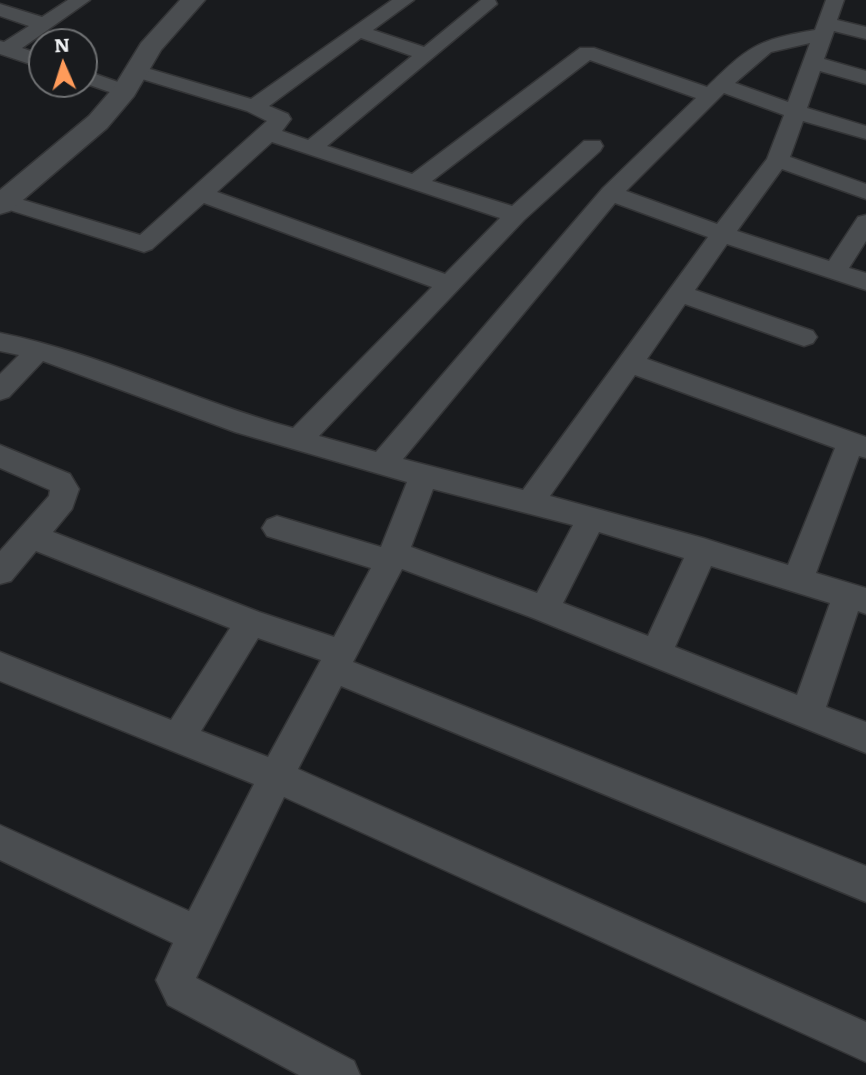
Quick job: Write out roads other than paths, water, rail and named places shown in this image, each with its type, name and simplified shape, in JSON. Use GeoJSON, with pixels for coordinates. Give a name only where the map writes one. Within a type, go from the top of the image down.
{"type":"FeatureCollection","features":[{"type":"Feature","properties":{"kind":"street"},"geometry":{"type":"LineString","coordinates":[[3,48],[81,0]]}},
{"type":"Feature","properties":{"kind":"street"},"geometry":{"type":"LineString","coordinates":[[1,203],[98,122],[130,81],[164,30],[193,0]]}},
{"type":"Feature","properties":{"kind":"street"},"geometry":{"type":"LineString","coordinates":[[254,107],[405,0]]}},
{"type":"Feature","properties":{"kind":"street"},"geometry":{"type":"LineString","coordinates":[[531,501],[778,160],[793,111],[835,0]]}},
{"type":"Feature","properties":{"kind":"street"},"geometry":{"type":"LineString","coordinates":[[312,148],[488,4]]}},
{"type":"Feature","properties":{"kind":"street"},"geometry":{"type":"LineString","coordinates":[[0,10],[43,24]]}},
{"type":"Feature","properties":{"kind":"street"},"geometry":{"type":"LineString","coordinates":[[384,462],[611,193],[744,62],[764,48],[824,29],[866,33]]}},
{"type":"Feature","properties":{"kind":"street"},"geometry":{"type":"LineString","coordinates":[[358,31],[426,54]]}},
{"type":"Feature","properties":{"kind":"street"},"geometry":{"type":"LineString","coordinates":[[3,48],[28,57]]}},
{"type":"Feature","properties":{"kind":"street"},"geometry":{"type":"LineString","coordinates":[[415,183],[587,52],[866,133]]}},
{"type":"Feature","properties":{"kind":"street"},"geometry":{"type":"LineString","coordinates":[[813,62],[866,78]]}},
{"type":"Feature","properties":{"kind":"street"},"geometry":{"type":"LineString","coordinates":[[1,203],[144,244],[269,134],[280,119],[254,107],[130,81],[98,78]]}},
{"type":"Feature","properties":{"kind":"street"},"geometry":{"type":"LineString","coordinates":[[269,134],[516,215]]}},
{"type":"Feature","properties":{"kind":"street"},"geometry":{"type":"LineString","coordinates":[[298,440],[516,215],[592,146]]}},
{"type":"Feature","properties":{"kind":"street"},"geometry":{"type":"LineString","coordinates":[[778,160],[866,192]]}},
{"type":"Feature","properties":{"kind":"street"},"geometry":{"type":"LineString","coordinates":[[611,193],[722,234],[866,282]]}},
{"type":"Feature","properties":{"kind":"street"},"geometry":{"type":"LineString","coordinates":[[201,194],[449,284]]}},
{"type":"Feature","properties":{"kind":"street"},"geometry":{"type":"LineString","coordinates":[[835,271],[866,222]]}},
{"type":"Feature","properties":{"kind":"street"},"geometry":{"type":"LineString","coordinates":[[681,294],[804,337]]}},
{"type":"Feature","properties":{"kind":"street"},"geometry":{"type":"LineString","coordinates":[[0,342],[39,350],[245,425],[384,462],[424,476],[531,501],[857,598],[807,715]]}},
{"type":"Feature","properties":{"kind":"street"},"geometry":{"type":"LineString","coordinates":[[0,390],[39,350]]}},
{"type":"Feature","properties":{"kind":"street"},"geometry":{"type":"LineString","coordinates":[[631,363],[858,445],[798,579]]}},
{"type":"Feature","properties":{"kind":"street"},"geometry":{"type":"LineString","coordinates":[[0,456],[60,482],[65,489],[62,501],[0,572]]}},
{"type":"Feature","properties":{"kind":"street"},"geometry":{"type":"LineString","coordinates":[[340,1075],[177,986],[178,972],[276,776],[391,558],[424,476]]}},
{"type":"Feature","properties":{"kind":"street"},"geometry":{"type":"LineString","coordinates":[[544,609],[591,518]]}},
{"type":"Feature","properties":{"kind":"street"},"geometry":{"type":"LineString","coordinates":[[277,528],[391,558],[544,609],[866,738]]}},
{"type":"Feature","properties":{"kind":"street"},"geometry":{"type":"LineString","coordinates":[[33,537],[251,622],[866,884]]}},
{"type":"Feature","properties":{"kind":"street"},"geometry":{"type":"LineString","coordinates":[[655,655],[703,550]]}},
{"type":"Feature","properties":{"kind":"street"},"geometry":{"type":"LineString","coordinates":[[178,738],[251,622]]}},
{"type":"Feature","properties":{"kind":"street"},"geometry":{"type":"LineString","coordinates":[[0,666],[276,776],[866,1042]]}},
{"type":"Feature","properties":{"kind":"street"},"geometry":{"type":"LineString","coordinates":[[0,842],[196,934]]}}]}
